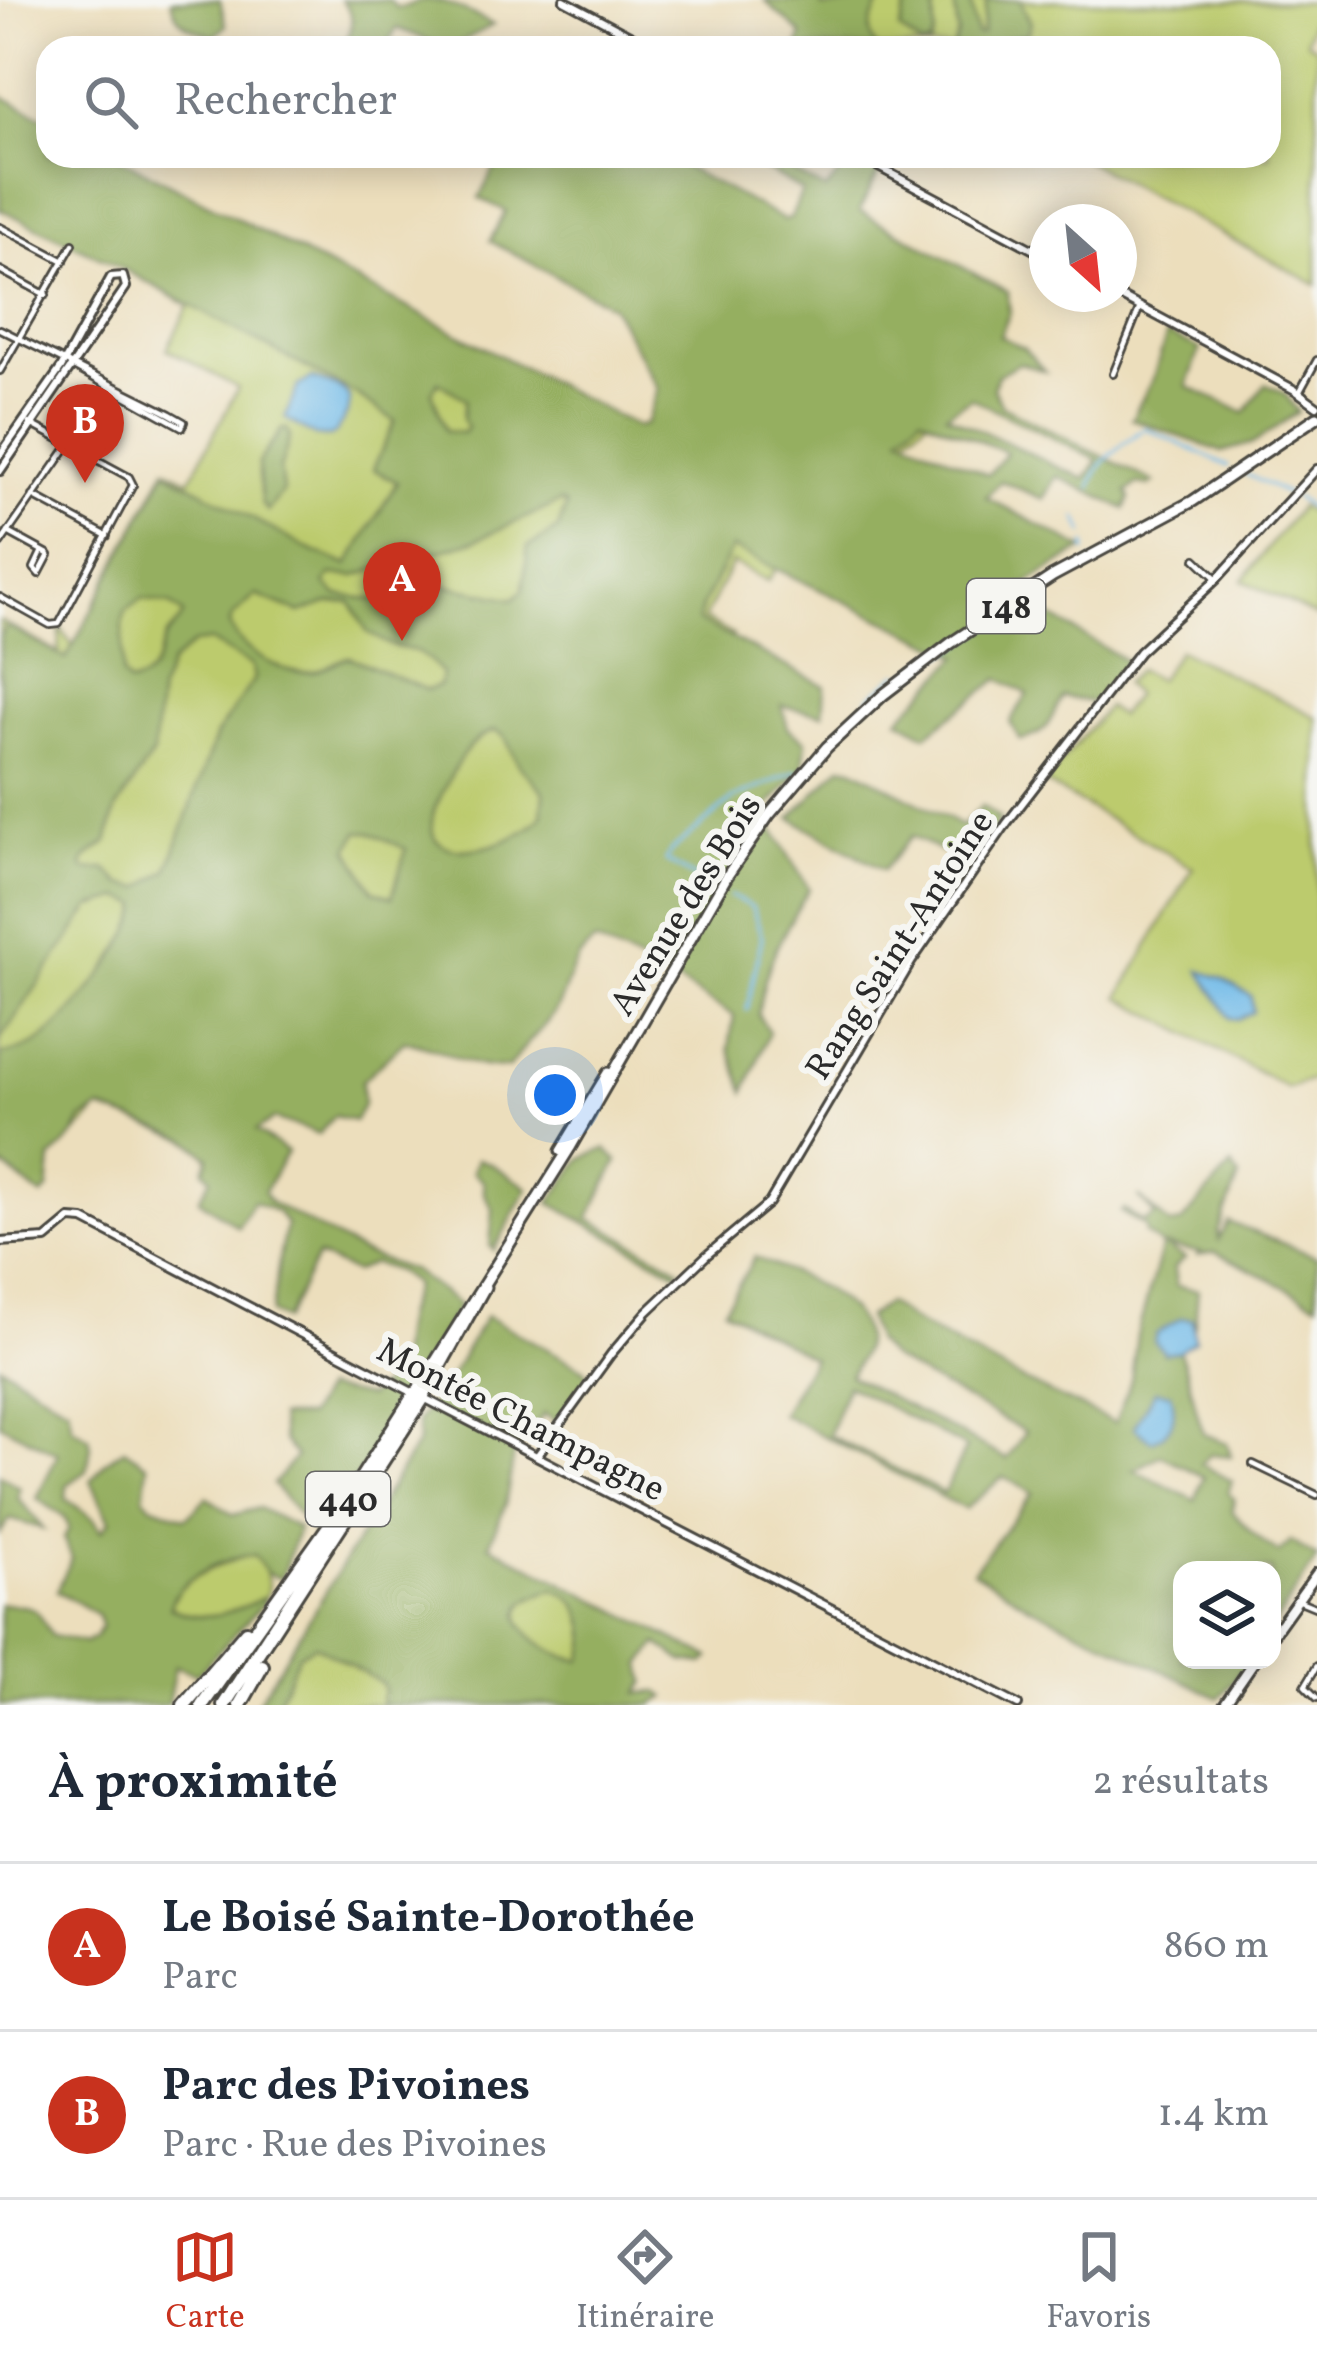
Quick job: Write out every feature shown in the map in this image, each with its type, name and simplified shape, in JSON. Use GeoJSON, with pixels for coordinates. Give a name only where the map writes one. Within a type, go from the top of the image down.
{"type":"FeatureCollection","features":[{"type":"Feature","properties":{"kind":"highway","name":"440"},"geometry":{"type":"LineString","coordinates":[[226,1705],[334,1540],[419,1396]]}},
{"type":"Feature","properties":{"kind":"highway","name":"440"},"geometry":{"type":"LineString","coordinates":[[202,1705],[419,1396]]}},
{"type":"Feature","properties":{"kind":"highway"},"geometry":{"type":"LineString","coordinates":[[240,1705],[334,1540]]}},
{"type":"Feature","properties":{"kind":"highway"},"geometry":{"type":"LineString","coordinates":[[184,1705],[275,1600]]}},
{"type":"Feature","properties":{"kind":"highway"},"geometry":{"type":"LineString","coordinates":[[170,1705],[223,1659]]}},
{"type":"Feature","properties":{"kind":"main road","name":"Avenue des Bois"},"geometry":{"type":"LineString","coordinates":[[419,1396],[582,1114],[744,850],[796,782],[861,714],[932,656],[1030,590],[1187,505],[1317,417]]}},
{"type":"Feature","properties":{"kind":"main road"},"geometry":{"type":"LineString","coordinates":[[1281,1624],[1317,1573]]}},
{"type":"Feature","properties":{"kind":"main road"},"geometry":{"type":"LineString","coordinates":[[1224,1705],[1249,1669]]}},
{"type":"Feature","properties":{"kind":"street"},"geometry":{"type":"LineString","coordinates":[[564,0],[632,36]]}},
{"type":"Feature","properties":{"kind":"street"},"geometry":{"type":"LineString","coordinates":[[880,168],[1029,247]]}},
{"type":"Feature","properties":{"kind":"street"},"geometry":{"type":"LineString","coordinates":[[0,227],[64,262]]}},
{"type":"Feature","properties":{"kind":"street"},"geometry":{"type":"LineString","coordinates":[[0,371],[73,244]]}},
{"type":"Feature","properties":{"kind":"street"},"geometry":{"type":"LineString","coordinates":[[0,270],[46,295]]}},
{"type":"Feature","properties":{"kind":"street"},"geometry":{"type":"LineString","coordinates":[[0,470],[126,287],[122,275],[111,277],[70,364]]}},
{"type":"Feature","properties":{"kind":"street"},"geometry":{"type":"LineString","coordinates":[[1137,305],[1317,406]]}},
{"type":"Feature","properties":{"kind":"street"},"geometry":{"type":"LineString","coordinates":[[1113,374],[1140,307]]}},
{"type":"Feature","properties":{"kind":"street"},"geometry":{"type":"LineString","coordinates":[[0,328],[184,422],[182,428],[70,364]]}},
{"type":"Feature","properties":{"kind":"street"},"geometry":{"type":"LineString","coordinates":[[1299,392],[1317,360]]}},
{"type":"Feature","properties":{"kind":"street"},"geometry":{"type":"LineString","coordinates":[[0,597],[50,625],[59,624],[133,482],[28,423]]}},
{"type":"Feature","properties":{"kind":"street"},"geometry":{"type":"LineString","coordinates":[[0,455],[28,423]]}},
{"type":"Feature","properties":{"kind":"street"},"geometry":{"type":"LineString","coordinates":[[0,544],[69,445]]}},
{"type":"Feature","properties":{"kind":"street","name":"Rang Saint-Antoine"},"geometry":{"type":"LineString","coordinates":[[537,1456],[647,1312],[770,1203],[912,961],[1007,824],[1139,652],[1217,579],[1317,469]]}},
{"type":"Feature","properties":{"kind":"street"},"geometry":{"type":"LineString","coordinates":[[33,496],[107,536]]}},
{"type":"Feature","properties":{"kind":"street"},"geometry":{"type":"LineString","coordinates":[[8,532],[42,551]]}},
{"type":"Feature","properties":{"kind":"street"},"geometry":{"type":"LineString","coordinates":[[1196,560],[1217,579]]}},
{"type":"Feature","properties":{"kind":"street","name":"Montée Champagne"},"geometry":{"type":"LineString","coordinates":[[0,1242],[42,1240],[70,1219],[84,1220],[1018,1705]]}},
{"type":"Feature","properties":{"kind":"street"},"geometry":{"type":"LineString","coordinates":[[1253,1464],[1317,1495]]}},
{"type":"Feature","properties":{"kind":"street"},"geometry":{"type":"LineString","coordinates":[[1298,1600],[1317,1608]]}},
{"type":"Feature","properties":{"kind":"street"},"geometry":{"type":"LineString","coordinates":[[1317,1666],[1305,1686],[1317,1698]]}},
{"type":"Feature","properties":{"kind":"green space"},"geometry":{"type":"Polygon","coordinates":[[[171,0],[220,0],[226,26],[215,36],[192,29],[176,15],[171,0]]]}},
{"type":"Feature","properties":{"kind":"green space"},"geometry":{"type":"Polygon","coordinates":[[[341,0],[389,0],[397,8],[435,1],[493,25],[471,36],[417,36],[397,28],[392,36],[348,36],[351,18],[341,0]]]}},
{"type":"Feature","properties":{"kind":"green space"},"geometry":{"type":"Polygon","coordinates":[[[823,0],[822,7],[882,0],[871,36],[802,36],[765,1],[823,0]]]}},
{"type":"Feature","properties":{"kind":"green space"},"geometry":{"type":"Polygon","coordinates":[[[869,0],[1317,2],[1306,41],[1317,48],[1317,285],[1099,168],[1281,168],[1281,36],[856,36],[869,0]]]}},
{"type":"Feature","properties":{"kind":"green space"},"geometry":{"type":"Polygon","coordinates":[[[909,0],[934,0],[934,36],[908,36],[900,30],[909,0]]]}},
{"type":"Feature","properties":{"kind":"green space"},"geometry":{"type":"Polygon","coordinates":[[[954,0],[970,0],[977,35],[982,34],[987,0],[1020,0],[1031,23],[1027,34],[1019,36],[957,36],[954,0]]]}},
{"type":"Feature","properties":{"kind":"green space"},"geometry":{"type":"Polygon","coordinates":[[[0,95],[36,114],[36,148],[0,95]]]}},
{"type":"Feature","properties":{"kind":"green space"},"geometry":{"type":"Polygon","coordinates":[[[0,95],[36,114],[36,168],[139,168],[637,427],[646,424],[658,389],[612,306],[490,241],[506,211],[479,198],[495,168],[686,168],[784,220],[791,218],[802,191],[763,168],[785,168],[826,190],[843,168],[875,168],[879,170],[859,211],[1008,292],[1009,314],[1000,336],[1023,348],[1045,371],[1019,363],[998,375],[993,388],[1002,406],[1154,482],[1138,484],[1127,492],[1130,498],[1125,509],[1057,476],[1044,499],[1001,481],[986,497],[1084,549],[1011,593],[1128,662],[1097,703],[1063,697],[1043,730],[1020,740],[1010,722],[1028,694],[999,679],[926,735],[899,719],[959,656],[732,548],[698,621],[825,686],[823,714],[782,706],[788,728],[806,741],[803,768],[767,808],[770,825],[809,889],[770,963],[758,1015],[769,1032],[745,1092],[729,1048],[734,1016],[661,972],[595,942],[576,963],[553,1014],[509,1067],[481,1066],[404,1041],[362,1081],[363,1105],[355,1121],[334,1116],[319,1134],[274,1119],[256,1131],[287,1152],[264,1192],[270,1202],[363,1253],[413,1271],[459,1305],[366,1465],[315,1535],[273,1484],[296,1457],[283,1441],[279,1417],[307,1417],[324,1389],[368,1397],[380,1387],[397,1364],[414,1284],[373,1263],[354,1272],[317,1256],[285,1320],[271,1313],[287,1225],[277,1212],[253,1201],[238,1227],[199,1199],[211,1178],[204,1170],[209,1157],[187,1139],[101,1109],[82,1119],[75,1134],[51,1159],[48,1190],[42,1196],[5,1167],[0,1169],[0,1055],[37,1043],[65,1018],[113,958],[139,905],[122,898],[91,907],[0,1040],[0,638],[7,626],[66,659],[166,471],[306,548],[348,565],[397,482],[373,469],[395,421],[357,395],[114,264],[0,209],[0,95]],[[438,382],[432,392],[446,431],[463,433],[467,428],[465,399],[438,382]],[[971,398],[946,414],[1085,479],[1098,461],[971,398]],[[921,416],[901,435],[988,475],[1006,452],[921,416]],[[561,502],[473,541],[355,576],[330,575],[325,584],[337,595],[402,603],[417,601],[440,584],[513,599],[523,590],[528,547],[558,529],[566,506],[561,502]],[[256,595],[232,617],[235,634],[252,652],[288,670],[312,672],[349,657],[427,690],[439,686],[442,674],[431,661],[367,632],[351,602],[327,603],[300,613],[256,595]],[[142,599],[126,610],[122,675],[129,684],[150,673],[183,614],[170,604],[142,599]],[[209,641],[194,643],[171,663],[160,689],[153,753],[116,810],[107,842],[85,859],[86,870],[106,869],[121,884],[141,888],[168,870],[216,735],[254,679],[252,666],[209,641]],[[496,730],[474,742],[435,808],[432,828],[438,842],[452,848],[469,850],[510,839],[542,816],[544,792],[519,765],[505,737],[496,730]],[[358,832],[349,849],[373,890],[392,897],[406,849],[369,832],[358,832]]]}},
{"type":"Feature","properties":{"kind":"green space"},"geometry":{"type":"Polygon","coordinates":[[[50,168],[139,168],[637,427],[646,424],[658,389],[612,306],[490,241],[506,211],[480,197],[806,233],[846,168],[874,168],[880,171],[859,211],[1008,292],[1010,313],[1000,336],[1030,355],[932,416],[812,513],[768,581],[732,563],[704,619],[733,635],[551,915],[209,1157],[187,1139],[100,1109],[51,1159],[48,1190],[42,1196],[5,1167],[0,1169],[0,621],[59,653],[60,627],[73,646],[166,468],[190,480],[238,388],[167,349],[189,306],[114,263],[50,168]]]}},
{"type":"Feature","properties":{"kind":"green space"},"geometry":{"type":"Polygon","coordinates":[[[1167,334],[1200,349],[1187,386],[1245,413],[1265,384],[1285,394],[1298,412],[1254,443],[1222,452],[1132,419],[1153,378],[1167,334]]]}},
{"type":"Feature","properties":{"kind":"green space"},"geometry":{"type":"Polygon","coordinates":[[[282,429],[290,437],[280,469],[283,491],[268,511],[262,505],[258,463],[282,429]]]}},
{"type":"Feature","properties":{"kind":"green space"},"geometry":{"type":"Polygon","coordinates":[[[1300,506],[1317,515],[1317,617],[1243,580],[1300,506]]]}},
{"type":"Feature","properties":{"kind":"green space"},"geometry":{"type":"Polygon","coordinates":[[[1179,650],[1317,717],[1317,1078],[1288,1088],[1119,997],[1193,868],[1044,782],[1107,707],[1119,716],[1135,695],[1124,684],[1138,670],[1158,680],[1179,650]]]}},
{"type":"Feature","properties":{"kind":"green space"},"geometry":{"type":"Polygon","coordinates":[[[841,766],[962,826],[982,806],[1000,819],[968,866],[912,836],[883,870],[791,818],[841,766]]]}},
{"type":"Feature","properties":{"kind":"green space"},"geometry":{"type":"Polygon","coordinates":[[[606,1149],[618,1161],[589,1218],[680,1269],[677,1273],[550,1203],[582,1158],[606,1149]]]}},
{"type":"Feature","properties":{"kind":"green space"},"geometry":{"type":"Polygon","coordinates":[[[477,1159],[528,1188],[494,1250],[490,1246],[493,1209],[484,1182],[473,1172],[477,1159]]]}},
{"type":"Feature","properties":{"kind":"green space"},"geometry":{"type":"Polygon","coordinates":[[[1232,1166],[1239,1177],[1219,1239],[1229,1222],[1317,1257],[1317,1303],[1215,1252],[1196,1256],[1201,1253],[1164,1245],[1185,1258],[1174,1268],[1176,1286],[1198,1290],[1195,1325],[1189,1318],[1165,1353],[1179,1351],[1204,1434],[1227,1443],[1231,1456],[1211,1454],[1201,1464],[1232,1481],[1228,1493],[1234,1499],[1232,1511],[1266,1544],[1280,1553],[1291,1541],[1317,1558],[1281,1614],[1281,1561],[1173,1561],[1173,1669],[1243,1669],[1219,1698],[1028,1605],[973,1571],[1033,1493],[1003,1477],[965,1509],[781,1414],[813,1358],[724,1309],[755,1257],[807,1280],[843,1303],[863,1332],[863,1350],[850,1376],[1007,1459],[1025,1432],[891,1358],[875,1342],[867,1317],[887,1303],[1024,1381],[1115,1423],[1131,1380],[1137,1335],[1162,1246],[1145,1234],[1145,1227],[1121,1212],[1124,1209],[1143,1222],[1155,1215],[1138,1196],[1170,1225],[1182,1223],[1232,1166]],[[847,1385],[829,1435],[944,1493],[966,1448],[847,1385]],[[1161,1455],[1134,1470],[1195,1500],[1204,1477],[1161,1455]]]}},
{"type":"Feature","properties":{"kind":"green space"},"geometry":{"type":"Polygon","coordinates":[[[486,1316],[584,1369],[590,1377],[558,1423],[544,1414],[514,1454],[505,1506],[489,1545],[710,1658],[704,1664],[683,1661],[658,1644],[642,1664],[646,1682],[639,1693],[659,1692],[666,1697],[652,1705],[381,1705],[384,1690],[380,1682],[315,1645],[299,1654],[276,1705],[256,1705],[418,1442],[417,1421],[442,1390],[486,1316]],[[554,1589],[530,1599],[522,1606],[519,1619],[545,1647],[582,1660],[586,1628],[579,1608],[554,1589]]]}},
{"type":"Feature","properties":{"kind":"green space"},"geometry":{"type":"Polygon","coordinates":[[[0,1365],[68,1407],[72,1427],[89,1437],[87,1471],[67,1485],[66,1499],[94,1519],[102,1531],[110,1521],[91,1481],[106,1461],[124,1449],[148,1465],[144,1497],[151,1505],[186,1518],[207,1497],[233,1515],[259,1508],[298,1528],[281,1579],[267,1573],[254,1555],[203,1571],[174,1596],[170,1607],[206,1616],[266,1596],[197,1674],[175,1666],[168,1703],[0,1705],[0,1604],[34,1610],[52,1636],[85,1643],[101,1626],[98,1615],[57,1591],[72,1558],[64,1539],[69,1528],[65,1518],[37,1498],[58,1454],[0,1424],[0,1365]]]}},
{"type":"Feature","properties":{"kind":"green space"},"geometry":{"type":"Polygon","coordinates":[[[0,1475],[20,1488],[18,1498],[44,1529],[10,1519],[0,1533],[0,1475]]]}},
{"type":"Feature","properties":{"kind":"green space"},"geometry":{"type":"Polygon","coordinates":[[[247,1554],[265,1570],[266,1596],[206,1616],[170,1607],[169,1600],[186,1584],[247,1554]]]}},
{"type":"Feature","properties":{"kind":"green space"},"geometry":{"type":"Polygon","coordinates":[[[554,1589],[572,1600],[583,1618],[582,1661],[545,1647],[519,1619],[525,1601],[554,1589]]]}},
{"type":"Feature","properties":{"kind":"green space"},"geometry":{"type":"Polygon","coordinates":[[[315,1645],[380,1682],[384,1690],[381,1705],[276,1705],[299,1654],[315,1645]]]}},
{"type":"Feature","properties":{"kind":"water"},"geometry":{"type":"Polygon","coordinates":[[[312,378],[349,397],[348,412],[329,437],[315,436],[285,418],[298,386],[312,378]]]}},
{"type":"Feature","properties":{"kind":"water"},"geometry":{"type":"Polygon","coordinates":[[[1200,971],[1251,996],[1253,1012],[1230,1018],[1200,971]]]}},
{"type":"Feature","properties":{"kind":"water"},"geometry":{"type":"Polygon","coordinates":[[[1181,1318],[1192,1319],[1195,1340],[1179,1351],[1165,1353],[1154,1341],[1156,1334],[1181,1318]]]}},
{"type":"Feature","properties":{"kind":"water"},"geometry":{"type":"Polygon","coordinates":[[[1155,1391],[1171,1393],[1174,1408],[1165,1433],[1152,1441],[1134,1427],[1155,1391]]]}},
{"type":"Feature","properties":{"kind":"waterway"},"geometry":{"type":"LineString","coordinates":[[1091,488],[1105,461],[1145,428],[1228,466]]}},
{"type":"Feature","properties":{"kind":"waterway"},"geometry":{"type":"LineString","coordinates":[[1245,474],[1289,495]]}},
{"type":"Feature","properties":{"kind":"waterway"},"geometry":{"type":"LineString","coordinates":[[1295,498],[1317,511]]}},
{"type":"Feature","properties":{"kind":"waterway"},"geometry":{"type":"LineString","coordinates":[[1077,517],[1084,533]]}},
{"type":"Feature","properties":{"kind":"waterway"},"geometry":{"type":"LineString","coordinates":[[1086,544],[1086,551]]}},
{"type":"Feature","properties":{"kind":"waterway"},"geometry":{"type":"LineString","coordinates":[[941,656],[1094,561]]}},
{"type":"Feature","properties":{"kind":"waterway"},"geometry":{"type":"LineString","coordinates":[[868,699],[899,673]]}},
{"type":"Feature","properties":{"kind":"waterway"},"geometry":{"type":"LineString","coordinates":[[711,887],[666,861],[670,852],[733,799],[797,771]]}},
{"type":"Feature","properties":{"kind":"waterway"},"geometry":{"type":"LineString","coordinates":[[730,896],[752,907],[762,937],[747,1010]]}},
{"type":"Feature","properties":{"kind":"place","name":"Parc des Pivoines"},"geometry":{"type":"Point","coordinates":[85,483]}},
{"type":"Feature","properties":{"kind":"place","name":"Le Boisé Sainte-Dorothée"},"geometry":{"type":"Point","coordinates":[402,641]}}]}
